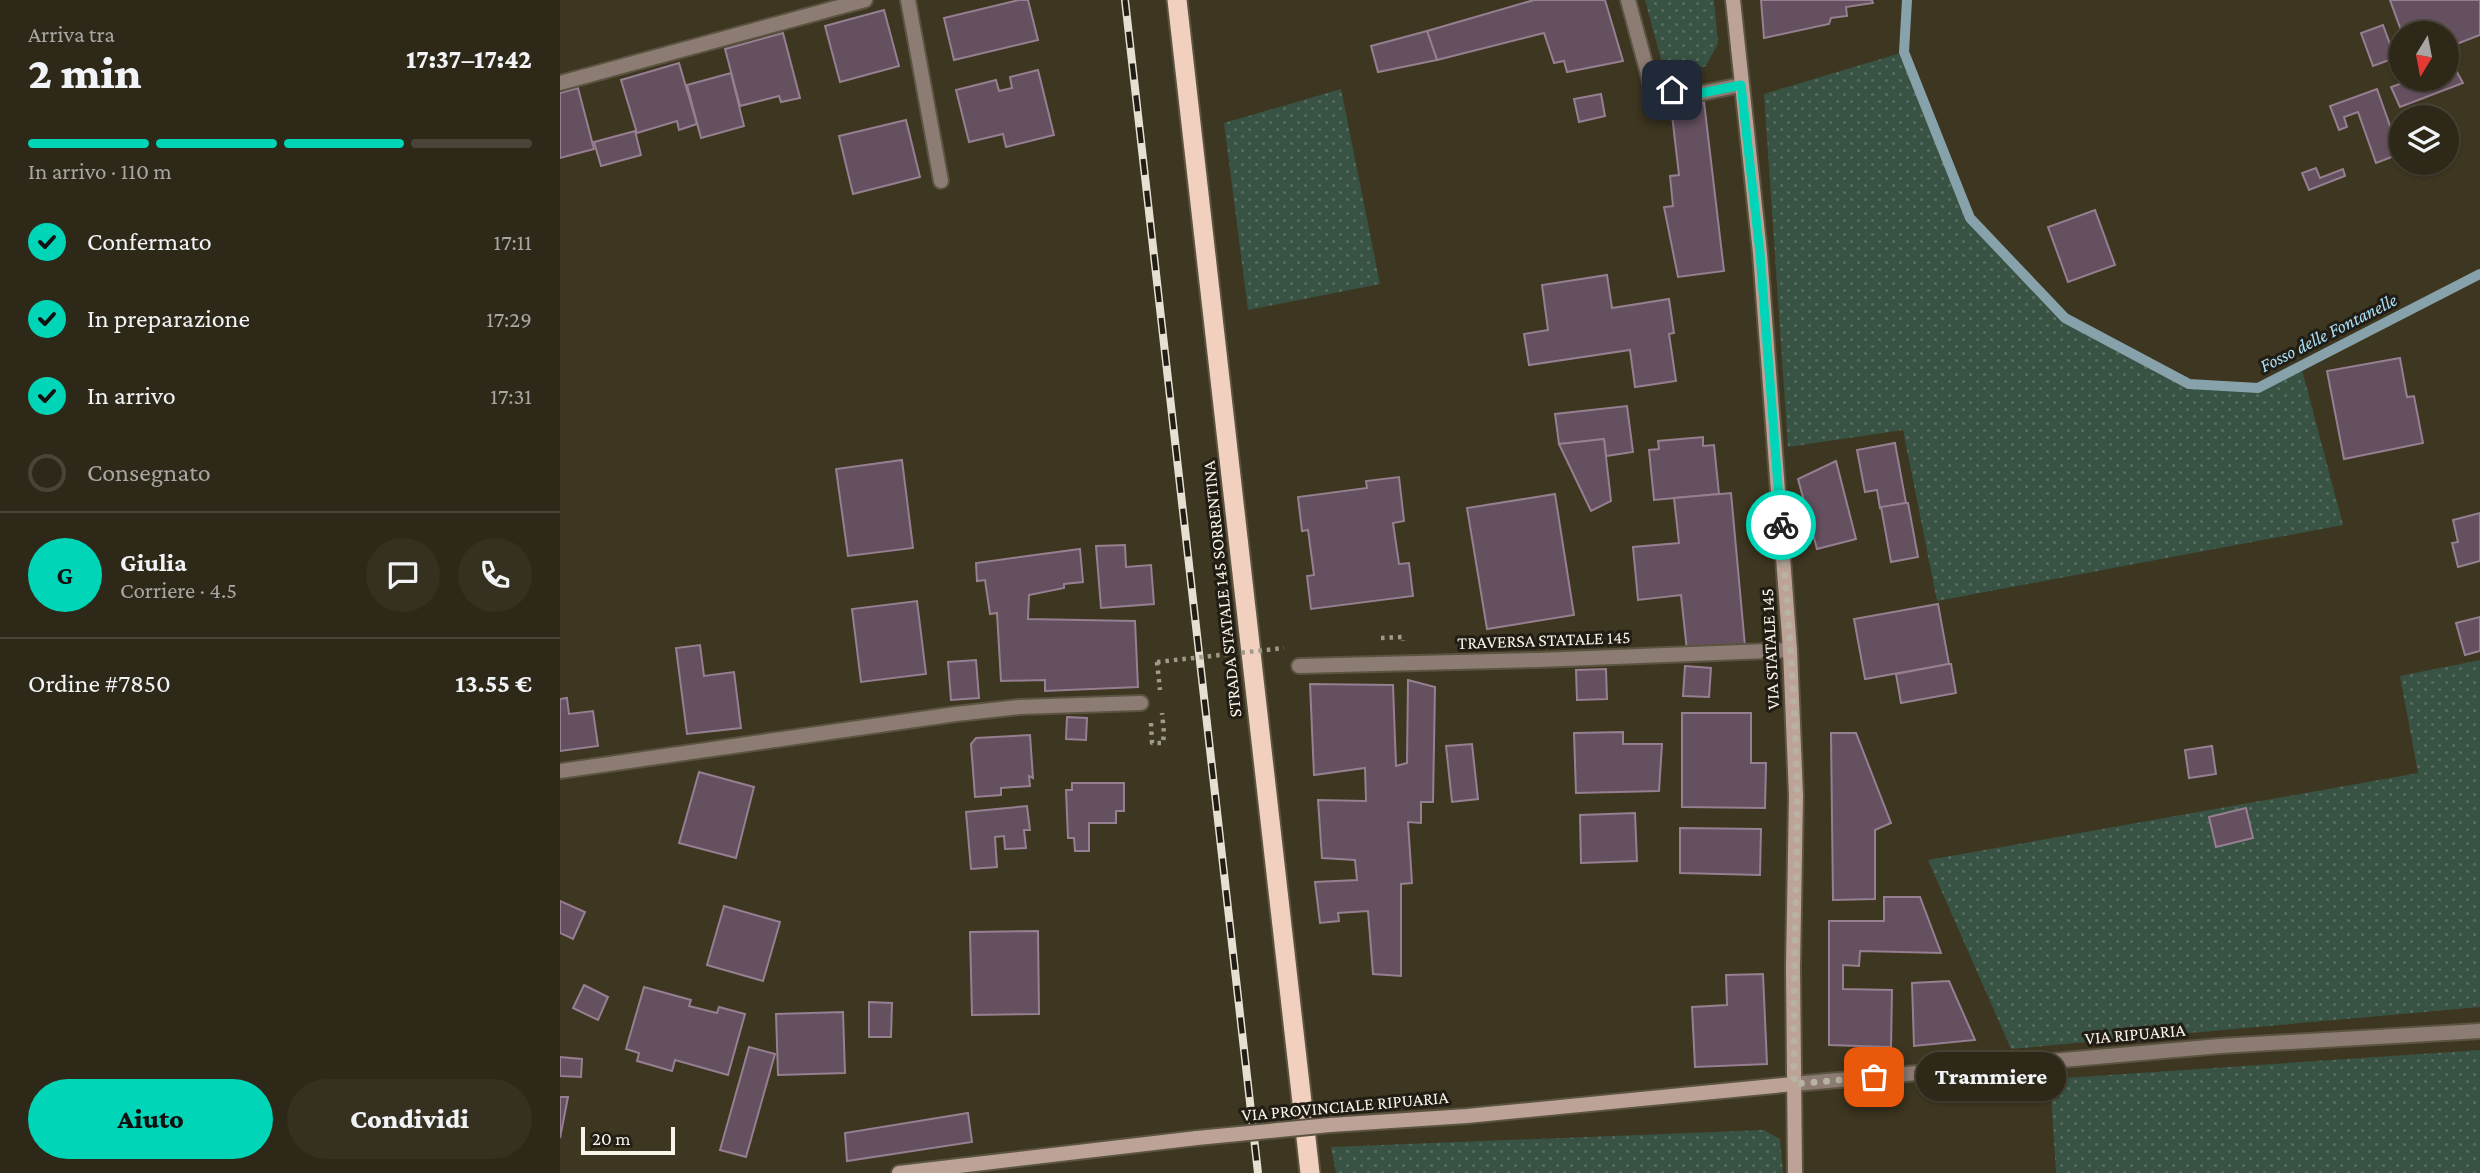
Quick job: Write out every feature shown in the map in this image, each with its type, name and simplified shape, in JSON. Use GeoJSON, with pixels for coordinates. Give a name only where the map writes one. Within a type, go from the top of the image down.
{"type":"FeatureCollection","features":[{"type":"Feature","properties":{"kind":"highway","name":"STRADA STATALE 145 SORRENTINA"},"geometry":{"type":"LineString","coordinates":[[1177,0],[1310,1173]]}},
{"type":"Feature","properties":{"kind":"main road","name":"VIA STATALE 145"},"geometry":{"type":"LineString","coordinates":[[1733,0],[1760,253],[1790,650],[1797,796],[1793,967],[1795,1173]]}},
{"type":"Feature","properties":{"kind":"main road","name":"VIA PROVINCIALE RIPUARIA"},"geometry":{"type":"LineString","coordinates":[[899,1173],[1197,1138],[1330,1125],[1467,1116],[1794,1084]]}},
{"type":"Feature","properties":{"kind":"street"},"geometry":{"type":"LineString","coordinates":[[560,83],[865,0]]}},
{"type":"Feature","properties":{"kind":"street"},"geometry":{"type":"LineString","coordinates":[[908,0],[941,181]]}},
{"type":"Feature","properties":{"kind":"street"},"geometry":{"type":"LineString","coordinates":[[1628,0],[1651,85],[1692,95],[1741,85]]}},
{"type":"Feature","properties":{"kind":"street","name":"TRAVERSA STATALE 145"},"geometry":{"type":"LineString","coordinates":[[1299,666],[1790,650]]}},
{"type":"Feature","properties":{"kind":"street"},"geometry":{"type":"LineString","coordinates":[[560,771],[956,714],[1019,707],[1140,703]]}},
{"type":"Feature","properties":{"kind":"street","name":"VIA RIPUARIA"},"geometry":{"type":"LineString","coordinates":[[1794,1084],[2220,1046],[2480,1031]]}},
{"type":"Feature","properties":{"kind":"path"},"geometry":{"type":"LineString","coordinates":[[1157,662],[1284,648]]}},
{"type":"Feature","properties":{"kind":"path"},"geometry":{"type":"LineString","coordinates":[[1140,703],[1149,703],[1152,743],[1163,743],[1164,733]]}},
{"type":"Feature","properties":{"kind":"green space"},"geometry":{"type":"Polygon","coordinates":[[[1645,0],[1714,0],[1718,43],[1706,66],[1681,74],[1662,63],[1645,0]]]}},
{"type":"Feature","properties":{"kind":"green space"},"geometry":{"type":"Polygon","coordinates":[[[1904,52],[1970,218],[2065,318],[2189,384],[2258,388],[2301,366],[2343,525],[1937,601],[1903,430],[1788,447],[1764,94],[1904,52]]]}},
{"type":"Feature","properties":{"kind":"green space"},"geometry":{"type":"Polygon","coordinates":[[[1341,89],[1380,284],[1248,310],[1224,123],[1341,89]]]}},
{"type":"Feature","properties":{"kind":"green space"},"geometry":{"type":"Polygon","coordinates":[[[2480,660],[2480,1007],[2011,1049],[1928,860],[2418,773],[2400,676],[2480,660]]]}},
{"type":"Feature","properties":{"kind":"green space"},"geometry":{"type":"Polygon","coordinates":[[[2480,1050],[2480,1173],[2056,1173],[2050,1079],[2480,1050]]]}},
{"type":"Feature","properties":{"kind":"green space"},"geometry":{"type":"Polygon","coordinates":[[[1764,1130],[1780,1139],[1783,1173],[1336,1173],[1331,1147],[1764,1130]]]}},
{"type":"Feature","properties":{"kind":"building"},"geometry":{"type":"Polygon","coordinates":[[[1028,0],[1038,40],[954,60],[944,18],[1028,0]]]}},
{"type":"Feature","properties":{"kind":"building"},"geometry":{"type":"Polygon","coordinates":[[[1534,0],[1605,0],[1623,61],[1567,72],[1564,61],[1554,63],[1544,33],[1437,60],[1427,31],[1534,0]]]}},
{"type":"Feature","properties":{"kind":"building"},"geometry":{"type":"Polygon","coordinates":[[[1761,0],[1872,0],[1873,3],[1846,7],[1847,16],[1831,18],[1829,24],[1764,38],[1761,0]]]}},
{"type":"Feature","properties":{"kind":"building"},"geometry":{"type":"Polygon","coordinates":[[[2390,0],[2480,0],[2480,35],[2459,43],[2459,21],[2398,21],[2390,0]]]}},
{"type":"Feature","properties":{"kind":"building"},"geometry":{"type":"Polygon","coordinates":[[[884,10],[899,66],[840,82],[825,26],[884,10]]]}},
{"type":"Feature","properties":{"kind":"building"},"geometry":{"type":"Polygon","coordinates":[[[2383,25],[2389,42],[2389,60],[2373,66],[2361,33],[2383,25]]]}},
{"type":"Feature","properties":{"kind":"building"},"geometry":{"type":"Polygon","coordinates":[[[1427,31],[1437,60],[1378,72],[1371,46],[1427,31]]]}},
{"type":"Feature","properties":{"kind":"building"},"geometry":{"type":"Polygon","coordinates":[[[783,33],[800,98],[781,102],[779,96],[740,106],[725,49],[783,33]]]}},
{"type":"Feature","properties":{"kind":"building"},"geometry":{"type":"Polygon","coordinates":[[[679,63],[697,124],[679,130],[677,121],[637,133],[621,80],[679,63]]]}},
{"type":"Feature","properties":{"kind":"building"},"geometry":{"type":"Polygon","coordinates":[[[1038,70],[1054,135],[1006,147],[1003,134],[969,142],[956,90],[996,80],[999,91],[1012,88],[1010,77],[1038,70]]]}},
{"type":"Feature","properties":{"kind":"building"},"geometry":{"type":"Polygon","coordinates":[[[731,73],[744,126],[701,138],[687,85],[731,73]]]}},
{"type":"Feature","properties":{"kind":"building"},"geometry":{"type":"Polygon","coordinates":[[[578,88],[594,149],[560,158],[560,93],[578,88]]]}},
{"type":"Feature","properties":{"kind":"building"},"geometry":{"type":"Polygon","coordinates":[[[2377,89],[2389,123],[2389,158],[2376,163],[2358,112],[2344,117],[2347,127],[2339,130],[2330,106],[2377,89]]]}},
{"type":"Feature","properties":{"kind":"building"},"geometry":{"type":"Polygon","coordinates":[[[2393,91],[2442,91],[2405,105],[2399,105],[2393,91]]]}},
{"type":"Feature","properties":{"kind":"building"},"geometry":{"type":"Polygon","coordinates":[[[1601,94],[1605,116],[1579,122],[1574,99],[1601,94]]]}},
{"type":"Feature","properties":{"kind":"building"},"geometry":{"type":"Polygon","coordinates":[[[1704,102],[1724,271],[1678,277],[1664,207],[1673,206],[1670,176],[1679,175],[1671,106],[1704,102]]]}},
{"type":"Feature","properties":{"kind":"building"},"geometry":{"type":"Polygon","coordinates":[[[906,120],[920,177],[853,194],[839,136],[906,120]]]}},
{"type":"Feature","properties":{"kind":"building"},"geometry":{"type":"Polygon","coordinates":[[[635,131],[641,155],[601,166],[594,142],[635,131]]]}},
{"type":"Feature","properties":{"kind":"building"},"geometry":{"type":"Polygon","coordinates":[[[2316,168],[2320,178],[2343,169],[2345,176],[2309,190],[2302,173],[2316,168]]]}},
{"type":"Feature","properties":{"kind":"building"},"geometry":{"type":"Polygon","coordinates":[[[2095,210],[2115,265],[2068,282],[2048,227],[2095,210]]]}},
{"type":"Feature","properties":{"kind":"building"},"geometry":{"type":"Polygon","coordinates":[[[1607,275],[1612,308],[1669,299],[1674,333],[1669,334],[1676,381],[1635,387],[1630,350],[1529,365],[1524,334],[1548,330],[1542,285],[1607,275]]]}},
{"type":"Feature","properties":{"kind":"building"},"geometry":{"type":"Polygon","coordinates":[[[2400,358],[2407,397],[2414,396],[2423,443],[2344,459],[2327,371],[2400,358]]]}},
{"type":"Feature","properties":{"kind":"building"},"geometry":{"type":"Polygon","coordinates":[[[1627,406],[1633,452],[1606,456],[1604,439],[1559,444],[1555,414],[1627,406]]]}},
{"type":"Feature","properties":{"kind":"building"},"geometry":{"type":"Polygon","coordinates":[[[1703,437],[1703,446],[1714,445],[1719,494],[1654,500],[1649,450],[1659,449],[1658,441],[1703,437]]]}},
{"type":"Feature","properties":{"kind":"building"},"geometry":{"type":"Polygon","coordinates":[[[1604,439],[1611,501],[1591,511],[1559,444],[1604,439]]]}},
{"type":"Feature","properties":{"kind":"building"},"geometry":{"type":"Polygon","coordinates":[[[1895,443],[1906,503],[1880,508],[1877,490],[1865,492],[1857,450],[1895,443]]]}},
{"type":"Feature","properties":{"kind":"building"},"geometry":{"type":"Polygon","coordinates":[[[902,460],[913,548],[848,556],[836,469],[902,460]]]}},
{"type":"Feature","properties":{"kind":"building"},"geometry":{"type":"Polygon","coordinates":[[[1836,461],[1856,539],[1817,549],[1798,479],[1836,461]]]}},
{"type":"Feature","properties":{"kind":"building"},"geometry":{"type":"Polygon","coordinates":[[[1399,477],[1404,521],[1393,523],[1399,564],[1409,563],[1413,596],[1311,609],[1307,576],[1314,575],[1308,530],[1302,531],[1298,497],[1367,488],[1366,481],[1399,477]]]}},
{"type":"Feature","properties":{"kind":"building"},"geometry":{"type":"Polygon","coordinates":[[[1731,493],[1745,646],[1687,651],[1681,595],[1638,600],[1633,547],[1679,543],[1674,498],[1731,493]]]}},
{"type":"Feature","properties":{"kind":"building"},"geometry":{"type":"Polygon","coordinates":[[[1555,494],[1574,615],[1487,629],[1467,508],[1555,494]]]}},
{"type":"Feature","properties":{"kind":"building"},"geometry":{"type":"Polygon","coordinates":[[[1908,503],[1918,557],[1891,562],[1881,507],[1908,503]]]}},
{"type":"Feature","properties":{"kind":"building"},"geometry":{"type":"Polygon","coordinates":[[[2480,513],[2480,561],[2458,567],[2452,543],[2458,542],[2453,520],[2480,513]]]}},
{"type":"Feature","properties":{"kind":"building"},"geometry":{"type":"Polygon","coordinates":[[[1125,545],[1126,567],[1151,565],[1154,604],[1101,608],[1096,546],[1125,545]]]}},
{"type":"Feature","properties":{"kind":"building"},"geometry":{"type":"Polygon","coordinates":[[[1080,549],[1083,582],[1064,584],[1064,588],[1029,595],[1028,619],[1135,621],[1138,687],[1045,691],[1045,680],[1001,681],[997,613],[990,614],[985,580],[977,581],[976,563],[1080,549]]]}},
{"type":"Feature","properties":{"kind":"building"},"geometry":{"type":"Polygon","coordinates":[[[917,601],[926,674],[861,682],[852,609],[917,601]]]}},
{"type":"Feature","properties":{"kind":"building"},"geometry":{"type":"Polygon","coordinates":[[[1938,604],[1949,664],[1865,679],[1854,619],[1938,604]]]}},
{"type":"Feature","properties":{"kind":"building"},"geometry":{"type":"Polygon","coordinates":[[[2480,617],[2480,651],[2465,655],[2456,623],[2480,617]]]}},
{"type":"Feature","properties":{"kind":"building"},"geometry":{"type":"Polygon","coordinates":[[[700,645],[704,676],[734,672],[741,728],[687,734],[676,648],[700,645]]]}},
{"type":"Feature","properties":{"kind":"building"},"geometry":{"type":"Polygon","coordinates":[[[976,660],[979,698],[951,700],[948,662],[976,660]]]}},
{"type":"Feature","properties":{"kind":"building"},"geometry":{"type":"Polygon","coordinates":[[[1951,664],[1956,693],[1901,703],[1896,674],[1951,664]]]}},
{"type":"Feature","properties":{"kind":"building"},"geometry":{"type":"Polygon","coordinates":[[[1685,666],[1711,668],[1709,697],[1683,696],[1685,666]]]}},
{"type":"Feature","properties":{"kind":"building"},"geometry":{"type":"Polygon","coordinates":[[[1606,669],[1607,699],[1577,700],[1576,670],[1606,669]]]}},
{"type":"Feature","properties":{"kind":"building"},"geometry":{"type":"Polygon","coordinates":[[[1408,680],[1435,687],[1433,802],[1421,802],[1421,823],[1408,822],[1412,883],[1401,884],[1401,976],[1373,974],[1368,911],[1338,913],[1339,921],[1320,923],[1315,882],[1357,880],[1355,860],[1322,858],[1318,800],[1366,801],[1365,768],[1314,775],[1310,684],[1393,685],[1396,766],[1407,763],[1408,680]]]}},
{"type":"Feature","properties":{"kind":"building"},"geometry":{"type":"Polygon","coordinates":[[[567,698],[569,714],[593,711],[598,746],[560,751],[560,699],[567,698]]]}},
{"type":"Feature","properties":{"kind":"building"},"geometry":{"type":"Polygon","coordinates":[[[1682,713],[1751,713],[1751,763],[1766,763],[1765,808],[1682,807],[1682,713]]]}},
{"type":"Feature","properties":{"kind":"building"},"geometry":{"type":"Polygon","coordinates":[[[1067,717],[1087,718],[1086,740],[1066,739],[1067,717]]]}},
{"type":"Feature","properties":{"kind":"building"},"geometry":{"type":"Polygon","coordinates":[[[1623,732],[1623,744],[1662,744],[1659,791],[1576,793],[1574,733],[1623,732]]]}},
{"type":"Feature","properties":{"kind":"building"},"geometry":{"type":"Polygon","coordinates":[[[1831,733],[1856,733],[1891,823],[1875,830],[1875,899],[1833,900],[1831,733]]]}},
{"type":"Feature","properties":{"kind":"building"},"geometry":{"type":"Polygon","coordinates":[[[1030,735],[1033,778],[1029,776],[1030,786],[1001,788],[1001,795],[975,797],[971,744],[976,738],[1030,735]]]}},
{"type":"Feature","properties":{"kind":"building"},"geometry":{"type":"Polygon","coordinates":[[[1472,744],[1478,799],[1452,802],[1446,746],[1472,744]]]}},
{"type":"Feature","properties":{"kind":"building"},"geometry":{"type":"Polygon","coordinates":[[[2212,746],[2216,774],[2189,778],[2185,750],[2212,746]]]}},
{"type":"Feature","properties":{"kind":"building"},"geometry":{"type":"Polygon","coordinates":[[[699,772],[754,787],[736,858],[679,843],[699,772]]]}},
{"type":"Feature","properties":{"kind":"building"},"geometry":{"type":"Polygon","coordinates":[[[1072,783],[1124,783],[1124,811],[1116,811],[1116,823],[1089,823],[1089,851],[1075,851],[1074,838],[1068,838],[1066,790],[1072,790],[1072,783]]]}},
{"type":"Feature","properties":{"kind":"building"},"geometry":{"type":"Polygon","coordinates":[[[1027,806],[1030,830],[1024,830],[1026,848],[1005,849],[1004,836],[995,837],[997,867],[971,869],[966,812],[1027,806]]]}},
{"type":"Feature","properties":{"kind":"building"},"geometry":{"type":"Polygon","coordinates":[[[2246,808],[2253,838],[2216,847],[2209,817],[2246,808]]]}},
{"type":"Feature","properties":{"kind":"building"},"geometry":{"type":"Polygon","coordinates":[[[1635,813],[1637,861],[1581,863],[1580,815],[1635,813]]]}},
{"type":"Feature","properties":{"kind":"building"},"geometry":{"type":"Polygon","coordinates":[[[1680,828],[1761,829],[1760,875],[1680,873],[1680,828]]]}},
{"type":"Feature","properties":{"kind":"building"},"geometry":{"type":"Polygon","coordinates":[[[1884,897],[1920,897],[1941,953],[1860,951],[1859,966],[1843,965],[1843,989],[1892,990],[1891,1047],[1829,1045],[1829,921],[1884,921],[1884,897]]]}},
{"type":"Feature","properties":{"kind":"building"},"geometry":{"type":"Polygon","coordinates":[[[560,901],[585,912],[573,939],[560,933],[560,901]]]}},
{"type":"Feature","properties":{"kind":"building"},"geometry":{"type":"Polygon","coordinates":[[[724,906],[780,922],[763,981],[707,965],[724,906]]]}},
{"type":"Feature","properties":{"kind":"building"},"geometry":{"type":"Polygon","coordinates":[[[1038,931],[1039,1014],[972,1015],[970,932],[1038,931]]]}},
{"type":"Feature","properties":{"kind":"building"},"geometry":{"type":"Polygon","coordinates":[[[1763,974],[1767,1064],[1695,1067],[1692,1007],[1727,1005],[1726,975],[1763,974]]]}},
{"type":"Feature","properties":{"kind":"building"},"geometry":{"type":"Polygon","coordinates":[[[1949,981],[1975,1040],[1914,1046],[1912,983],[1949,981]]]}},
{"type":"Feature","properties":{"kind":"building"},"geometry":{"type":"Polygon","coordinates":[[[584,985],[608,997],[598,1020],[573,1008],[584,985]]]}},
{"type":"Feature","properties":{"kind":"building"},"geometry":{"type":"Polygon","coordinates":[[[644,987],[691,1000],[689,1006],[717,1013],[719,1007],[745,1014],[728,1075],[675,1060],[672,1071],[637,1061],[639,1053],[626,1049],[644,987]]]}},
{"type":"Feature","properties":{"kind":"building"},"geometry":{"type":"Polygon","coordinates":[[[869,1002],[892,1003],[891,1037],[869,1037],[869,1002]]]}},
{"type":"Feature","properties":{"kind":"building"},"geometry":{"type":"Polygon","coordinates":[[[843,1012],[845,1073],[778,1075],[776,1014],[843,1012]]]}},
{"type":"Feature","properties":{"kind":"building"},"geometry":{"type":"Polygon","coordinates":[[[749,1047],[775,1054],[746,1157],[720,1150],[749,1047]]]}},
{"type":"Feature","properties":{"kind":"building"},"geometry":{"type":"Polygon","coordinates":[[[560,1057],[582,1059],[581,1077],[560,1076],[560,1057]]]}},
{"type":"Feature","properties":{"kind":"building"},"geometry":{"type":"Polygon","coordinates":[[[560,1097],[568,1097],[560,1138],[560,1097]]]}},
{"type":"Feature","properties":{"kind":"building"},"geometry":{"type":"Polygon","coordinates":[[[968,1113],[972,1142],[847,1161],[845,1133],[968,1113]]]}},
{"type":"Feature","properties":{"kind":"waterway","name":"Fosso delle Fontanelle"},"geometry":{"type":"LineString","coordinates":[[1907,0],[1904,52],[1970,218],[2065,318],[2189,384],[2258,388],[2480,274]]}},
{"type":"Feature","properties":{"kind":"railway"},"geometry":{"type":"LineString","coordinates":[[1125,0],[1258,1173]]}},
{"type":"Feature","properties":{"kind":"way so far"},"geometry":{"type":"LineString","coordinates":[[1781,525],[1797,796],[1793,967],[1794,1084],[1874,1077]]}},
{"type":"Feature","properties":{"kind":"place","name":"Trammiere"},"geometry":{"type":"Point","coordinates":[1874,1077]}},
{"type":"Feature","properties":{"kind":"route"},"geometry":{"type":"LineString","coordinates":[[1672,90],[1692,95],[1741,85],[1760,253],[1781,525]]}}]}
